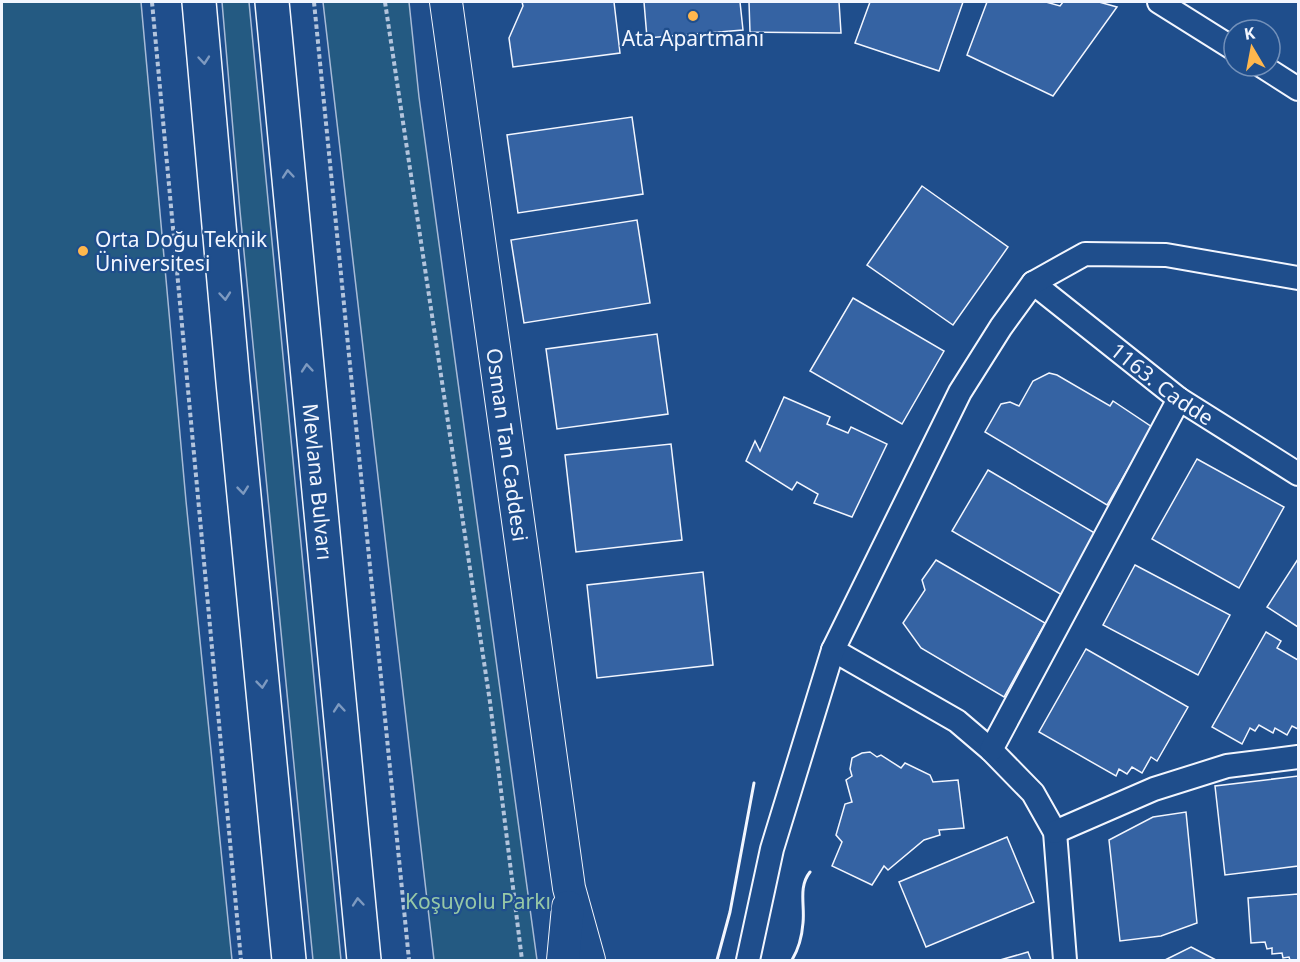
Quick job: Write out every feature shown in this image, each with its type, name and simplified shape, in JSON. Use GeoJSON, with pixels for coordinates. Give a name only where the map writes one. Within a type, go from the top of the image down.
{"type":"FeatureCollection","features":[{"type":"Feature","properties":{"kind":"highway"},"geometry":{"type":"LineString","coordinates":[[199,2],[289,960]]}},
{"type":"Feature","properties":{"kind":"highway","name":"Mevlana Bulvarı"},"geometry":{"type":"LineString","coordinates":[[272,2],[364,960]]}},
{"type":"Feature","properties":{"kind":"street","name":"Osman Tan Caddesi"},"geometry":{"type":"LineString","coordinates":[[446,2],[569,888],[589,960]]}},
{"type":"Feature","properties":{"kind":"street"},"geometry":{"type":"LineString","coordinates":[[1159,2],[1222,41]]}},
{"type":"Feature","properties":{"kind":"street"},"geometry":{"type":"LineString","coordinates":[[1281,78],[1299,89]]}},
{"type":"Feature","properties":{"kind":"street"},"geometry":{"type":"LineString","coordinates":[[748,960],[772,849],[833,650],[960,392],[1001,327],[1033,283],[1085,254],[1166,255],[1299,278]]}},
{"type":"Feature","properties":{"kind":"street","name":"1163. Cadde"},"geometry":{"type":"LineString","coordinates":[[1033,283],[1179,399],[1299,474]]}},
{"type":"Feature","properties":{"kind":"street"},"geometry":{"type":"LineString","coordinates":[[991,750],[1179,399]]}},
{"type":"Feature","properties":{"kind":"street"},"geometry":{"type":"LineString","coordinates":[[833,650],[957,722],[991,750],[1033,792],[1055,832],[1065,960]]}},
{"type":"Feature","properties":{"kind":"street"},"geometry":{"type":"LineString","coordinates":[[1055,832],[1154,789],[1227,766],[1299,757]]}},
{"type":"Feature","properties":{"kind":"street","name":"Osman Tan Caddesi"},"geometry":{"type":"LineString","coordinates":[[563,960],[569,888]]}},
{"type":"Feature","properties":{"kind":"path"},"geometry":{"type":"LineString","coordinates":[[152,2],[241,960]]}},
{"type":"Feature","properties":{"kind":"path"},"geometry":{"type":"LineString","coordinates":[[314,2],[408,960]]}},
{"type":"Feature","properties":{"kind":"path"},"geometry":{"type":"LineString","coordinates":[[385,2],[490,702],[522,960]]}},
{"type":"Feature","properties":{"kind":"green space","name":"Orta Doğu Teknik Üniversitesi"},"geometry":{"type":"Polygon","coordinates":[[[2,2],[141,2],[186,501],[232,960],[2,960],[2,2]]]}},
{"type":"Feature","properties":{"kind":"green space"},"geometry":{"type":"Polygon","coordinates":[[[222,2],[249,2],[341,960],[313,960],[240,211],[222,2]]]}},
{"type":"Feature","properties":{"kind":"green space","name":"Koşuyolu Parkı"},"geometry":{"type":"Polygon","coordinates":[[[323,2],[409,2],[419,97],[537,960],[434,960],[323,2]]]}},
{"type":"Feature","properties":{"kind":"building"},"geometry":{"type":"Polygon","coordinates":[[[522,2],[614,2],[620,53],[513,67],[509,38],[523,6],[522,2]]]}},
{"type":"Feature","properties":{"kind":"building","name":"Ata Apartmanı"},"geometry":{"type":"Polygon","coordinates":[[[644,2],[740,2],[743,30],[647,38],[644,2]]]}},
{"type":"Feature","properties":{"kind":"building"},"geometry":{"type":"Polygon","coordinates":[[[749,2],[839,2],[841,33],[750,32],[749,2]]]}},
{"type":"Feature","properties":{"kind":"building"},"geometry":{"type":"Polygon","coordinates":[[[870,2],[963,2],[939,71],[855,43],[870,2]]]}},
{"type":"Feature","properties":{"kind":"building"},"geometry":{"type":"Polygon","coordinates":[[[987,2],[1046,2],[1060,6],[1063,2],[1099,2],[1117,7],[1053,96],[967,55],[987,2]]]}},
{"type":"Feature","properties":{"kind":"building"},"geometry":{"type":"Polygon","coordinates":[[[632,117],[643,194],[518,213],[507,135],[632,117]]]}},
{"type":"Feature","properties":{"kind":"building"},"geometry":{"type":"Polygon","coordinates":[[[922,186],[1008,247],[953,325],[867,265],[922,186]]]}},
{"type":"Feature","properties":{"kind":"building"},"geometry":{"type":"Polygon","coordinates":[[[637,220],[650,303],[524,323],[511,240],[637,220]]]}},
{"type":"Feature","properties":{"kind":"building"},"geometry":{"type":"Polygon","coordinates":[[[853,298],[944,351],[902,424],[810,371],[853,298]]]}},
{"type":"Feature","properties":{"kind":"building"},"geometry":{"type":"Polygon","coordinates":[[[657,334],[668,414],[557,429],[546,349],[657,334]]]}},
{"type":"Feature","properties":{"kind":"building"},"geometry":{"type":"Polygon","coordinates":[[[1049,373],[1057,375],[1110,406],[1113,401],[1152,427],[1107,505],[985,432],[1001,404],[1010,402],[1019,406],[1033,381],[1049,373]]]}},
{"type":"Feature","properties":{"kind":"building"},"geometry":{"type":"Polygon","coordinates":[[[784,397],[830,417],[827,424],[848,433],[851,427],[887,444],[852,517],[814,503],[818,494],[797,482],[792,490],[746,461],[755,441],[760,451],[784,397]]]}},
{"type":"Feature","properties":{"kind":"building"},"geometry":{"type":"Polygon","coordinates":[[[671,444],[682,540],[576,552],[565,455],[671,444]]]}},
{"type":"Feature","properties":{"kind":"building"},"geometry":{"type":"Polygon","coordinates":[[[1197,459],[1284,507],[1239,588],[1152,539],[1197,459]]]}},
{"type":"Feature","properties":{"kind":"building"},"geometry":{"type":"Polygon","coordinates":[[[988,470],[1098,535],[1062,595],[952,531],[988,470]]]}},
{"type":"Feature","properties":{"kind":"building"},"geometry":{"type":"Polygon","coordinates":[[[1298,559],[1298,627],[1267,607],[1298,559]]]}},
{"type":"Feature","properties":{"kind":"building"},"geometry":{"type":"Polygon","coordinates":[[[936,560],[1045,623],[1004,697],[921,648],[903,623],[925,590],[922,580],[936,560]]]}},
{"type":"Feature","properties":{"kind":"building"},"geometry":{"type":"Polygon","coordinates":[[[1135,565],[1230,615],[1198,675],[1103,625],[1135,565]]]}},
{"type":"Feature","properties":{"kind":"building"},"geometry":{"type":"Polygon","coordinates":[[[703,572],[713,665],[597,678],[587,585],[703,572]]]}},
{"type":"Feature","properties":{"kind":"building"},"geometry":{"type":"Polygon","coordinates":[[[1266,632],[1281,641],[1277,648],[1298,660],[1298,729],[1292,726],[1287,735],[1275,728],[1273,733],[1259,725],[1255,731],[1250,728],[1242,744],[1212,727],[1266,632]]]}},
{"type":"Feature","properties":{"kind":"building"},"geometry":{"type":"Polygon","coordinates":[[[1086,649],[1188,707],[1157,761],[1151,757],[1142,773],[1132,767],[1127,774],[1119,769],[1116,776],[1039,732],[1086,649]]]}},
{"type":"Feature","properties":{"kind":"building"},"geometry":{"type":"Polygon","coordinates":[[[870,752],[877,757],[881,755],[901,768],[905,763],[930,775],[933,782],[958,780],[964,828],[939,830],[940,835],[924,840],[888,870],[884,866],[872,885],[832,866],[842,842],[836,835],[845,804],[852,802],[846,780],[852,776],[850,769],[852,758],[870,752]]]}},
{"type":"Feature","properties":{"kind":"building"},"geometry":{"type":"Polygon","coordinates":[[[1298,776],[1298,866],[1225,875],[1215,786],[1298,776]]]}},
{"type":"Feature","properties":{"kind":"building"},"geometry":{"type":"Polygon","coordinates":[[[1186,812],[1197,923],[1161,936],[1120,941],[1109,840],[1153,817],[1186,812]]]}},
{"type":"Feature","properties":{"kind":"building"},"geometry":{"type":"Polygon","coordinates":[[[1007,837],[1034,902],[926,947],[899,882],[1007,837]]]}},
{"type":"Feature","properties":{"kind":"building"},"geometry":{"type":"Polygon","coordinates":[[[1298,894],[1298,960],[1283,958],[1282,953],[1272,954],[1272,948],[1267,949],[1265,942],[1251,943],[1248,898],[1298,894]]]}},
{"type":"Feature","properties":{"kind":"building"},"geometry":{"type":"Polygon","coordinates":[[[1191,947],[1216,960],[1165,960],[1191,947]]]}},
{"type":"Feature","properties":{"kind":"building"},"geometry":{"type":"Polygon","coordinates":[[[1028,952],[1031,960],[1000,960],[1028,952]]]}},
{"type":"Feature","properties":{"kind":"wall"},"geometry":{"type":"LineString","coordinates":[[717,960],[730,912],[754,783]]}},
{"type":"Feature","properties":{"kind":"wall"},"geometry":{"type":"LineString","coordinates":[[792,960],[802,933],[803,890],[810,872]]}},
{"type":"Feature","properties":{"kind":"place","name":"Ata Apartmanı"},"geometry":{"type":"Point","coordinates":[693,16]}},
{"type":"Feature","properties":{"kind":"place","name":"Orta Doğu Teknik Üniversitesi"},"geometry":{"type":"Point","coordinates":[83,251]}}]}
